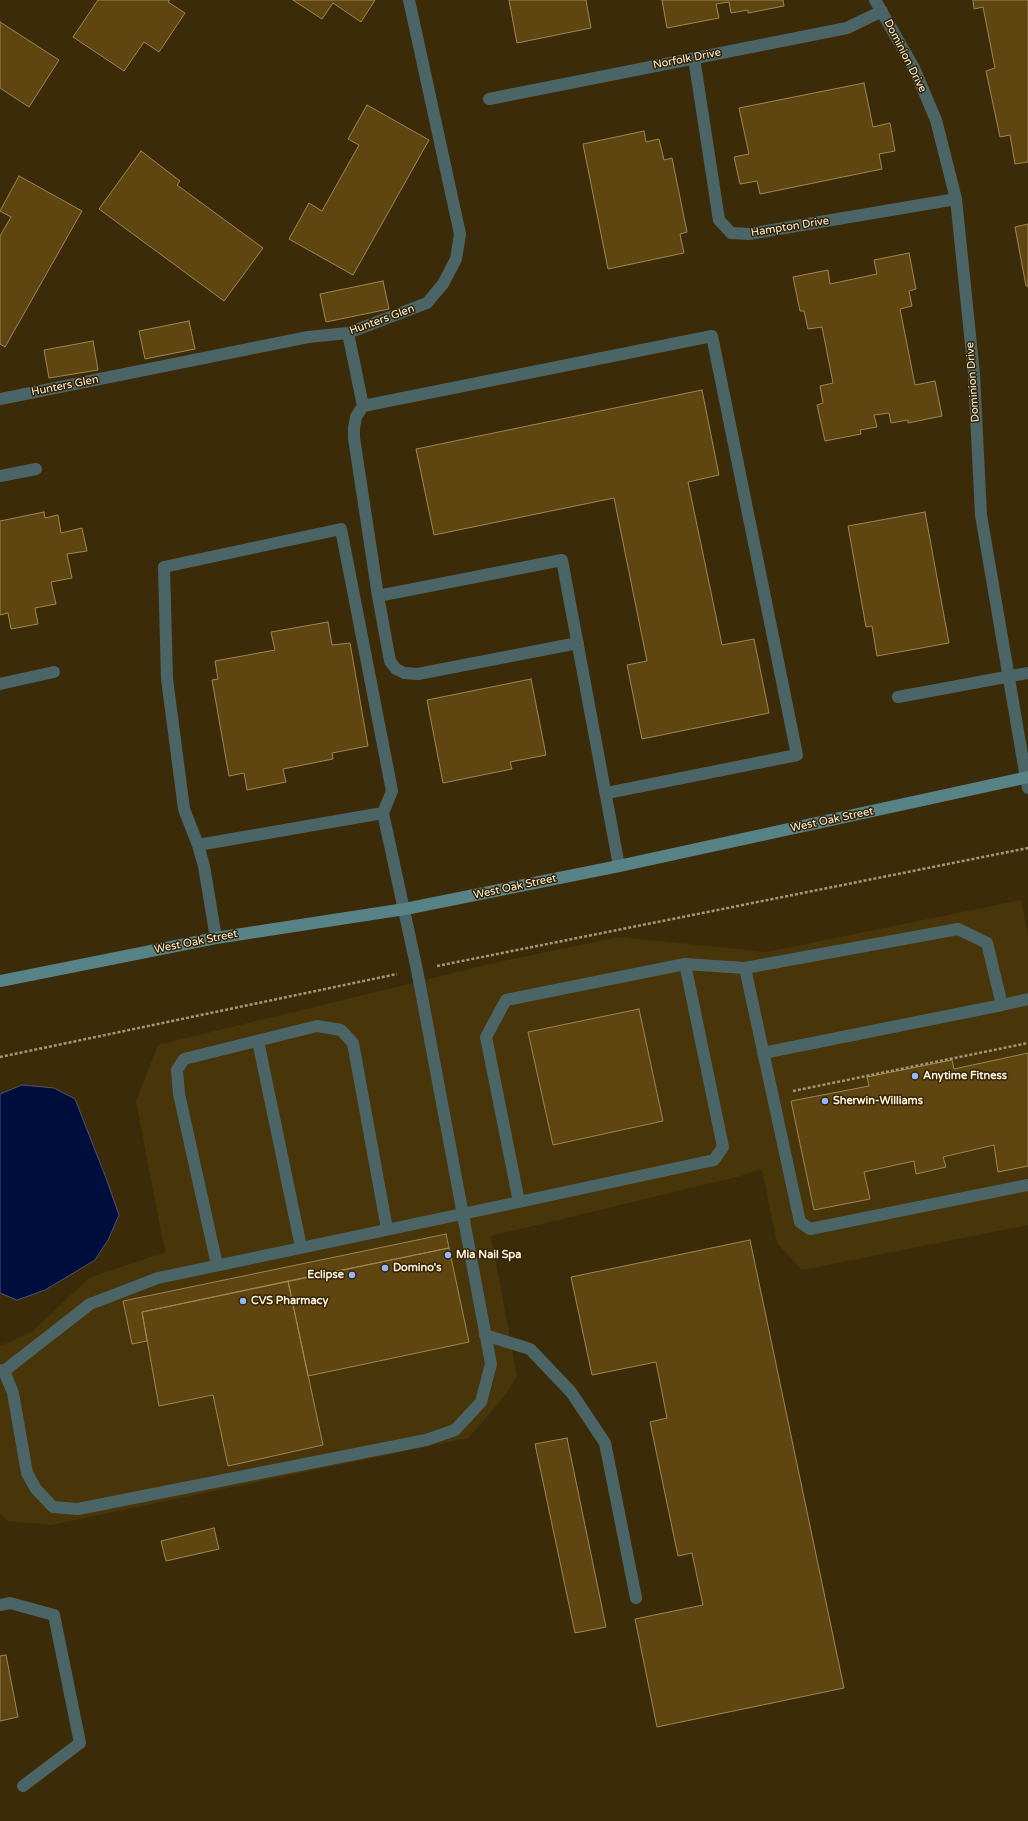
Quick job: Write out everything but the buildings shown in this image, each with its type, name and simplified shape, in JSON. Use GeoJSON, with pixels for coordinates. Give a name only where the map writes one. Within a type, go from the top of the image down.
{"type":"FeatureCollection","features":[{"type":"Feature","properties":{"kind":"main road","name":"West Oak Street"},"geometry":{"type":"LineString","coordinates":[[0,981],[216,938],[405,909],[1027,781]]}},
{"type":"Feature","properties":{"kind":"street","name":"Hunters Glen"},"geometry":{"type":"LineString","coordinates":[[0,399],[308,337],[348,333],[427,303],[443,284],[456,259],[460,234],[409,0]]}},
{"type":"Feature","properties":{"kind":"street","name":"Dominion Drive"},"geometry":{"type":"LineString","coordinates":[[875,0],[914,68],[936,120],[956,198],[974,374],[981,515],[1027,781]]}},
{"type":"Feature","properties":{"kind":"street","name":"Norfolk Drive"},"geometry":{"type":"LineString","coordinates":[[489,99],[847,28],[882,11]]}},
{"type":"Feature","properties":{"kind":"street","name":"Hampton Drive"},"geometry":{"type":"LineString","coordinates":[[694,58],[719,220],[731,233],[749,234],[956,198]]}},
{"type":"Feature","properties":{"kind":"street"},"geometry":{"type":"LineString","coordinates":[[348,333],[363,406],[356,417],[354,438],[378,596],[390,661],[396,669],[404,673],[418,674],[578,643]]}},
{"type":"Feature","properties":{"kind":"street"},"geometry":{"type":"LineString","coordinates":[[363,406],[712,336],[797,755],[607,793]]}},
{"type":"Feature","properties":{"kind":"street"},"geometry":{"type":"LineString","coordinates":[[0,476],[36,469]]}},
{"type":"Feature","properties":{"kind":"street"},"geometry":{"type":"LineString","coordinates":[[216,938],[204,866],[198,845],[184,809],[168,686],[164,567],[341,529],[392,791],[383,813],[417,970],[462,1213],[491,1364],[482,1402],[455,1430],[426,1440],[78,1509],[53,1507],[36,1489],[27,1473],[13,1393],[2,1370],[90,1304],[158,1278],[301,1247],[462,1213],[519,1202],[714,1160],[723,1147],[685,964]]}},
{"type":"Feature","properties":{"kind":"street"},"geometry":{"type":"LineString","coordinates":[[378,596],[562,560],[607,793],[619,866]]}},
{"type":"Feature","properties":{"kind":"street"},"geometry":{"type":"LineString","coordinates":[[0,684],[54,672]]}},
{"type":"Feature","properties":{"kind":"street"},"geometry":{"type":"LineString","coordinates":[[898,697],[1028,673]]}},
{"type":"Feature","properties":{"kind":"street"},"geometry":{"type":"LineString","coordinates":[[198,845],[383,813]]}},
{"type":"Feature","properties":{"kind":"street"},"geometry":{"type":"LineString","coordinates":[[519,1202],[486,1037],[506,1000],[685,964],[745,968],[958,929],[987,943],[1002,1006]]}},
{"type":"Feature","properties":{"kind":"street"},"geometry":{"type":"LineString","coordinates":[[745,968],[800,1222],[810,1229],[1028,1185]]}},
{"type":"Feature","properties":{"kind":"street"},"geometry":{"type":"LineString","coordinates":[[763,1053],[1002,1006],[1028,999]]}},
{"type":"Feature","properties":{"kind":"street"},"geometry":{"type":"LineString","coordinates":[[217,1265],[179,1094],[178,1070],[184,1059],[317,1026],[341,1030],[353,1043],[387,1229]]}},
{"type":"Feature","properties":{"kind":"street"},"geometry":{"type":"LineString","coordinates":[[258,1040],[301,1247]]}},
{"type":"Feature","properties":{"kind":"street"},"geometry":{"type":"LineString","coordinates":[[485,1334],[530,1349],[571,1392],[605,1443],[636,1598]]}},
{"type":"Feature","properties":{"kind":"street"},"geometry":{"type":"LineString","coordinates":[[0,1605],[10,1603],[54,1616],[80,1744],[23,1786]]}},
{"type":"Feature","properties":{"kind":"path"},"geometry":{"type":"LineString","coordinates":[[0,1057],[417,970],[1028,848]]}},
{"type":"Feature","properties":{"kind":"path"},"geometry":{"type":"LineString","coordinates":[[791,1091],[1028,1043]]}},
{"type":"Feature","properties":{"kind":"shaded area"},"geometry":{"type":"Polygon","coordinates":[[[1021,900],[1028,935],[1028,1225],[802,1270],[777,1243],[762,1169],[741,1176],[491,1236],[517,1376],[503,1398],[468,1438],[51,1525],[8,1521],[0,1514],[0,1346],[33,1331],[89,1278],[165,1252],[136,1101],[158,1045],[503,961],[619,937],[767,952],[1021,900]]]}},
{"type":"Feature","properties":{"kind":"shaded area"},"geometry":{"type":"Polygon","coordinates":[[[22,1085],[54,1088],[75,1099],[119,1215],[108,1240],[95,1260],[45,1290],[17,1300],[0,1293],[0,1094],[22,1085]]]}},
{"type":"Feature","properties":{"kind":"place","name":"Anytime Fitness"},"geometry":{"type":"Point","coordinates":[915,1076]}},
{"type":"Feature","properties":{"kind":"place","name":"Sherwin-Williams"},"geometry":{"type":"Point","coordinates":[825,1101]}},
{"type":"Feature","properties":{"kind":"place","name":"Mia Nail Spa"},"geometry":{"type":"Point","coordinates":[448,1255]}},
{"type":"Feature","properties":{"kind":"place","name":"Domino's"},"geometry":{"type":"Point","coordinates":[385,1268]}},
{"type":"Feature","properties":{"kind":"place","name":"Eclipse"},"geometry":{"type":"Point","coordinates":[352,1275]}},
{"type":"Feature","properties":{"kind":"place","name":"CVS Pharmacy"},"geometry":{"type":"Point","coordinates":[243,1301]}}]}
